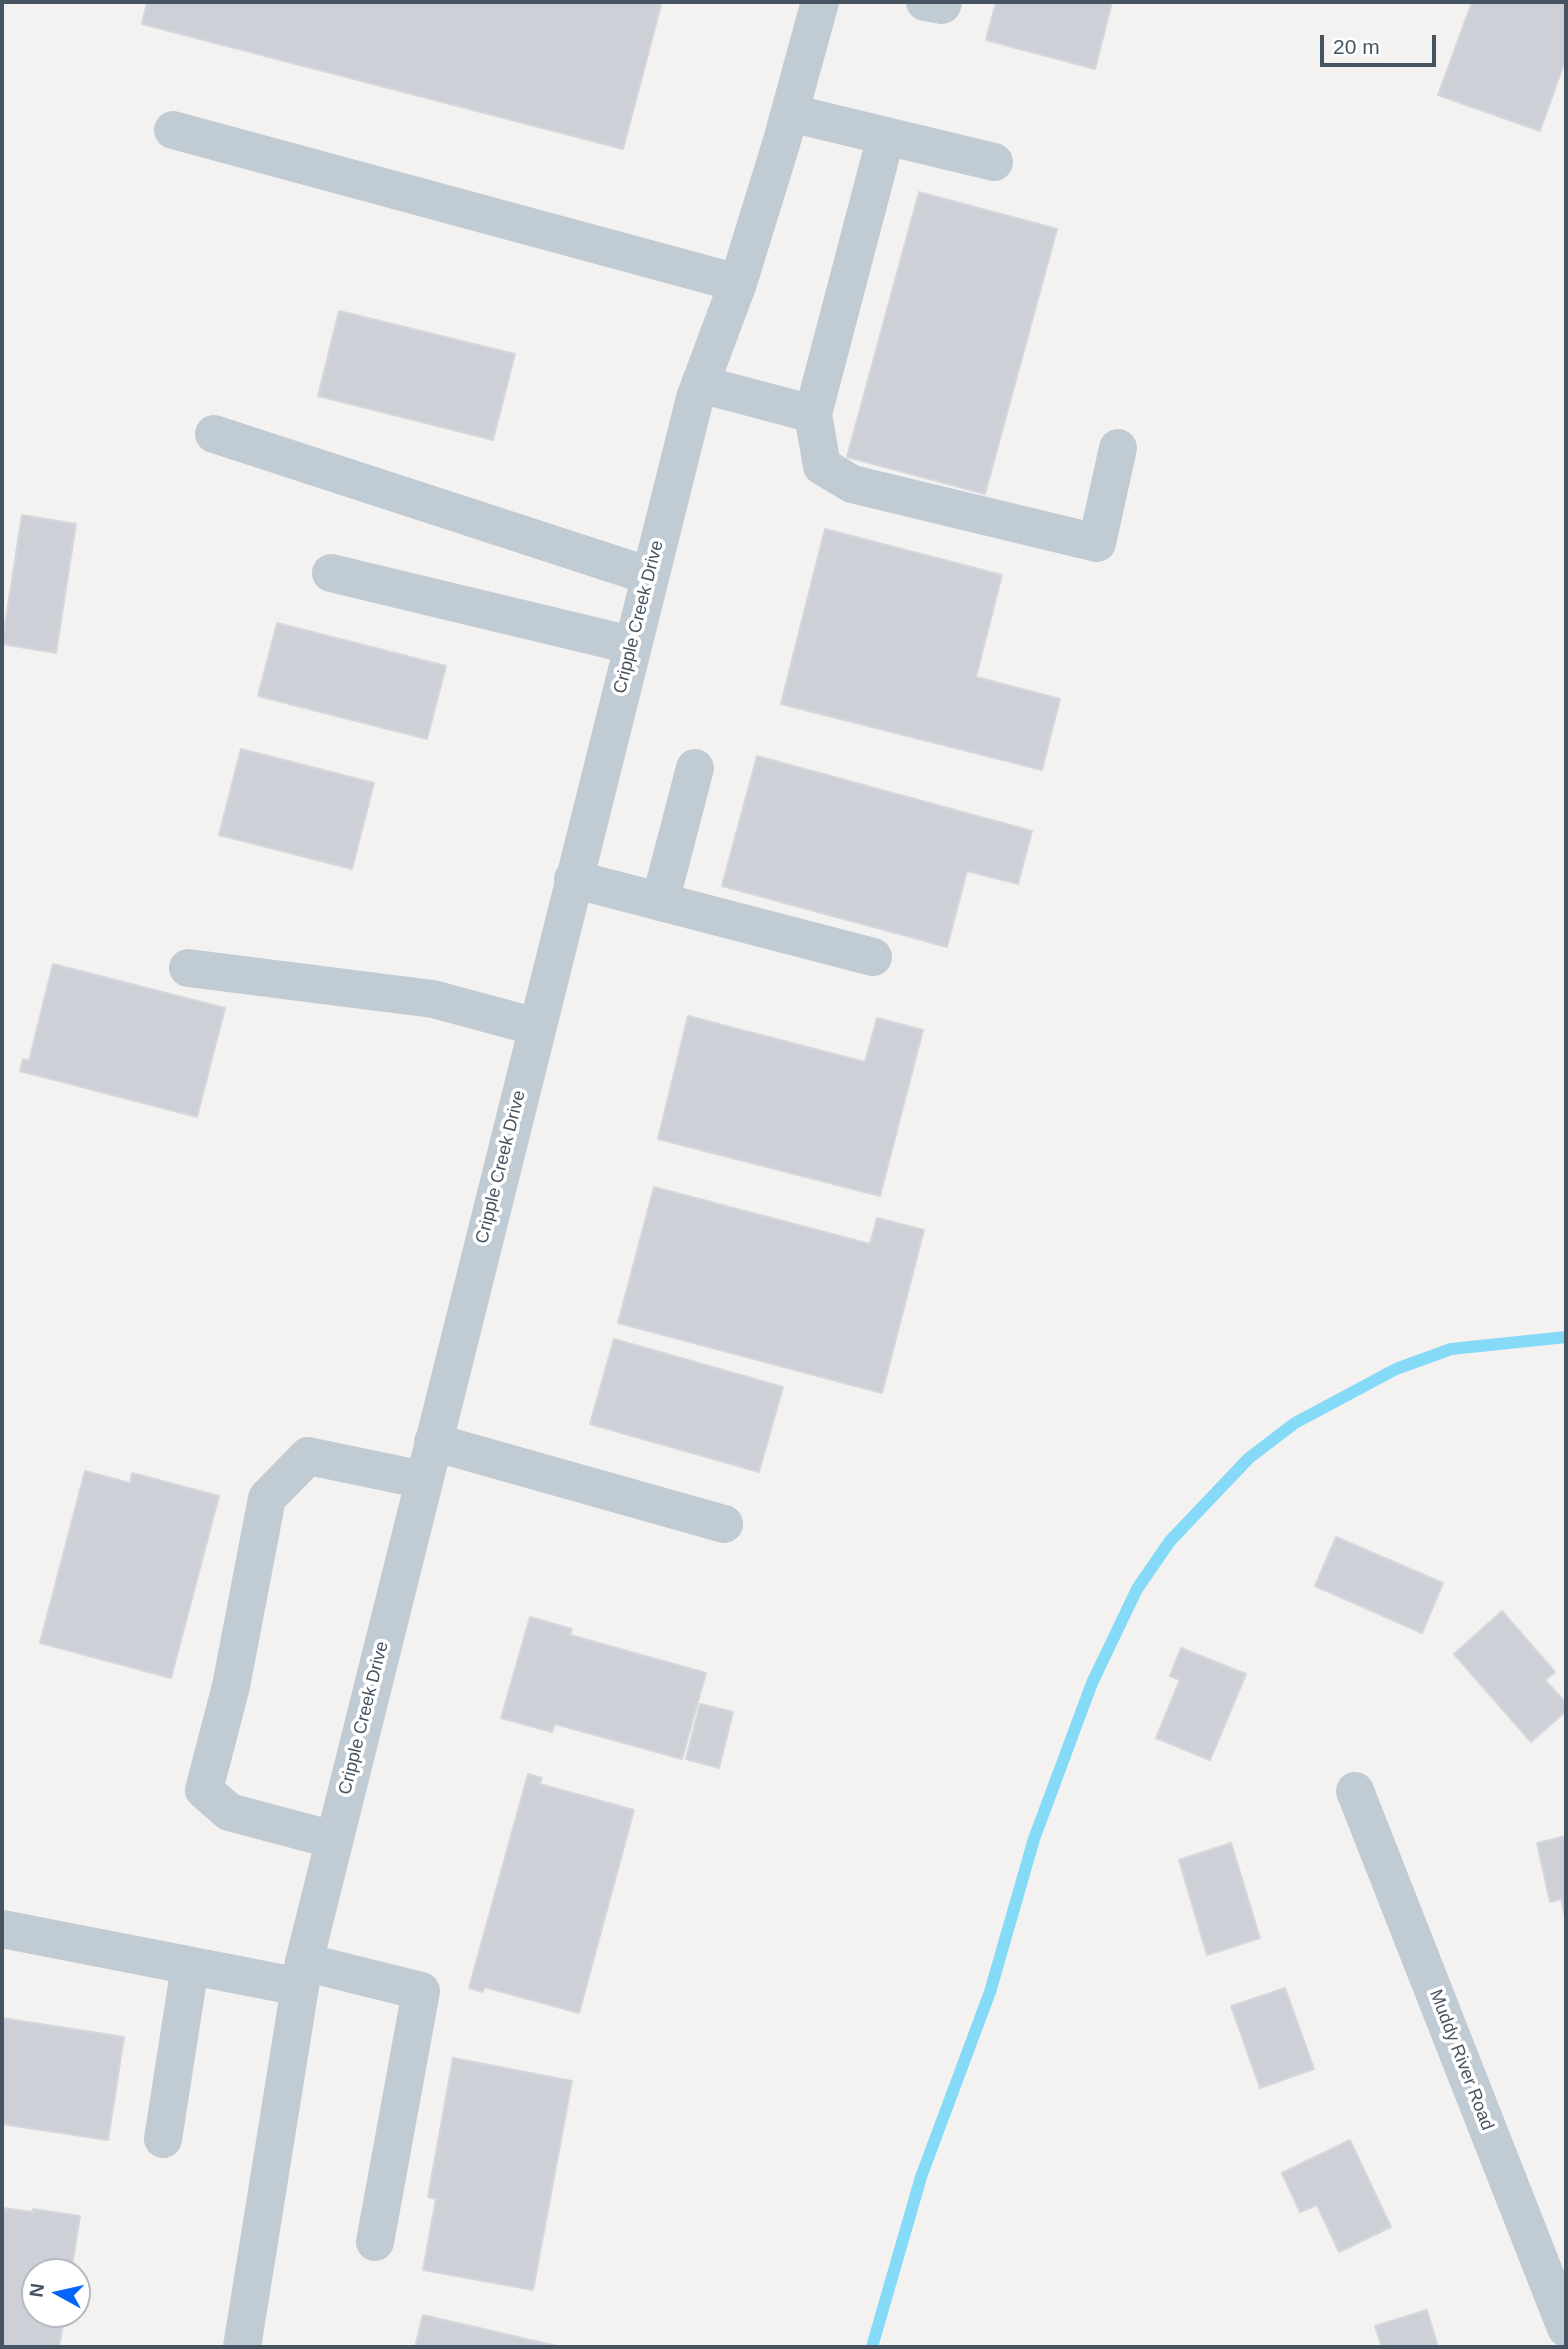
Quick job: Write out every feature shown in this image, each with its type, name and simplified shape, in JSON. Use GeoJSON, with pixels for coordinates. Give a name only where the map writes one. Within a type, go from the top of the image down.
{"type":"FeatureCollection","features":[{"type":"Feature","properties":{"kind":"street","name":"Cripple Creek Drive"},"geometry":{"type":"LineString","coordinates":[[242,2347],[302,1975],[334,1840],[631,645],[700,384],[738,283],[790,113],[820,2]]}},
{"type":"Feature","properties":{"kind":"street"},"geometry":{"type":"LineString","coordinates":[[925,2],[942,5],[943,2]]}},
{"type":"Feature","properties":{"kind":"street"},"geometry":{"type":"LineString","coordinates":[[790,113],[994,162]]}},
{"type":"Feature","properties":{"kind":"street"},"geometry":{"type":"LineString","coordinates":[[173,130],[738,283]]}},
{"type":"Feature","properties":{"kind":"street"},"geometry":{"type":"LineString","coordinates":[[886,136],[813,414],[822,466],[852,484],[1097,543],[1118,447]]}},
{"type":"Feature","properties":{"kind":"street"},"geometry":{"type":"LineString","coordinates":[[700,384],[813,414]]}},
{"type":"Feature","properties":{"kind":"street"},"geometry":{"type":"LineString","coordinates":[[214,434],[650,576]]}},
{"type":"Feature","properties":{"kind":"street"},"geometry":{"type":"LineString","coordinates":[[331,573],[631,645]]}},
{"type":"Feature","properties":{"kind":"street"},"geometry":{"type":"LineString","coordinates":[[660,902],[695,768]]}},
{"type":"Feature","properties":{"kind":"street"},"geometry":{"type":"LineString","coordinates":[[573,879],[873,957]]}},
{"type":"Feature","properties":{"kind":"street"},"geometry":{"type":"LineString","coordinates":[[188,968],[433,999],[537,1027]]}},
{"type":"Feature","properties":{"kind":"street"},"geometry":{"type":"LineString","coordinates":[[433,1442],[724,1524]]}},
{"type":"Feature","properties":{"kind":"street"},"geometry":{"type":"LineString","coordinates":[[334,1840],[229,1812],[204,1790],[232,1686],[267,1498],[308,1456],[424,1480]]}},
{"type":"Feature","properties":{"kind":"street","name":"Muddy River Road"},"geometry":{"type":"LineString","coordinates":[[1355,1791],[1566,2328]]}},
{"type":"Feature","properties":{"kind":"street"},"geometry":{"type":"LineString","coordinates":[[2,1929],[190,1966],[302,1975],[421,1992],[375,2242]]}},
{"type":"Feature","properties":{"kind":"street"},"geometry":{"type":"LineString","coordinates":[[163,2138],[190,1966]]}},
{"type":"Feature","properties":{"kind":"building"},"geometry":{"type":"Polygon","coordinates":[[[147,2],[650,2],[661,5],[623,149],[142,24],[147,2]]]}},
{"type":"Feature","properties":{"kind":"building"},"geometry":{"type":"Polygon","coordinates":[[[996,2],[1112,2],[1095,69],[986,40],[996,2]]]}},
{"type":"Feature","properties":{"kind":"building"},"geometry":{"type":"Polygon","coordinates":[[[1472,2],[1566,2],[1566,58],[1540,131],[1438,95],[1472,2]]]}},
{"type":"Feature","properties":{"kind":"building"},"geometry":{"type":"Polygon","coordinates":[[[919,192],[1057,229],[985,494],[847,457],[919,192]]]}},
{"type":"Feature","properties":{"kind":"building"},"geometry":{"type":"Polygon","coordinates":[[[339,311],[515,354],[493,440],[318,396],[339,311]]]}},
{"type":"Feature","properties":{"kind":"building"},"geometry":{"type":"Polygon","coordinates":[[[22,515],[76,524],[56,653],[2,644],[22,515]]]}},
{"type":"Feature","properties":{"kind":"building"},"geometry":{"type":"Polygon","coordinates":[[[825,529],[1002,575],[976,677],[1060,699],[1042,770],[781,704],[825,529]]]}},
{"type":"Feature","properties":{"kind":"building"},"geometry":{"type":"Polygon","coordinates":[[[277,623],[446,666],[427,739],[258,696],[277,623]]]}},
{"type":"Feature","properties":{"kind":"building"},"geometry":{"type":"Polygon","coordinates":[[[241,749],[374,783],[352,869],[219,835],[241,749]]]}},
{"type":"Feature","properties":{"kind":"building"},"geometry":{"type":"Polygon","coordinates":[[[757,756],[1032,831],[1018,884],[967,871],[947,947],[722,886],[757,756]]]}},
{"type":"Feature","properties":{"kind":"building"},"geometry":{"type":"Polygon","coordinates":[[[53,964],[225,1008],[197,1117],[20,1071],[23,1059],[29,1061],[53,964]]]}},
{"type":"Feature","properties":{"kind":"building"},"geometry":{"type":"Polygon","coordinates":[[[688,1016],[865,1062],[877,1018],[923,1030],[880,1196],[658,1139],[688,1016]]]}},
{"type":"Feature","properties":{"kind":"building"},"geometry":{"type":"Polygon","coordinates":[[[654,1187],[870,1244],[877,1218],[924,1230],[882,1393],[618,1323],[654,1187]]]}},
{"type":"Feature","properties":{"kind":"building"},"geometry":{"type":"Polygon","coordinates":[[[614,1339],[783,1387],[759,1472],[590,1424],[614,1339]]]}},
{"type":"Feature","properties":{"kind":"building"},"geometry":{"type":"Polygon","coordinates":[[[85,1471],[130,1483],[132,1473],[219,1496],[171,1678],[40,1643],[85,1471]]]}},
{"type":"Feature","properties":{"kind":"building"},"geometry":{"type":"Polygon","coordinates":[[[1336,1537],[1443,1583],[1422,1633],[1315,1586],[1336,1537]]]}},
{"type":"Feature","properties":{"kind":"building"},"geometry":{"type":"Polygon","coordinates":[[[1502,1611],[1555,1672],[1545,1680],[1566,1703],[1566,1711],[1531,1742],[1454,1654],[1502,1611]]]}},
{"type":"Feature","properties":{"kind":"building"},"geometry":{"type":"Polygon","coordinates":[[[530,1617],[572,1629],[570,1635],[706,1673],[682,1759],[555,1724],[552,1732],[501,1718],[530,1617]]]}},
{"type":"Feature","properties":{"kind":"building"},"geometry":{"type":"Polygon","coordinates":[[[1181,1648],[1246,1674],[1210,1760],[1156,1738],[1180,1680],[1170,1676],[1181,1648]]]}},
{"type":"Feature","properties":{"kind":"building"},"geometry":{"type":"Polygon","coordinates":[[[700,1704],[733,1712],[719,1768],[686,1759],[700,1704]]]}},
{"type":"Feature","properties":{"kind":"building"},"geometry":{"type":"Polygon","coordinates":[[[528,1774],[542,1778],[540,1784],[634,1810],[579,2013],[484,1987],[483,1992],[469,1988],[528,1774]]]}},
{"type":"Feature","properties":{"kind":"building"},"geometry":{"type":"Polygon","coordinates":[[[1566,1836],[1566,1921],[1561,1899],[1550,1902],[1537,1843],[1566,1836]]]}},
{"type":"Feature","properties":{"kind":"building"},"geometry":{"type":"Polygon","coordinates":[[[1231,1843],[1260,1938],[1207,1955],[1179,1860],[1231,1843]]]}},
{"type":"Feature","properties":{"kind":"building"},"geometry":{"type":"Polygon","coordinates":[[[1285,1988],[1314,2069],[1260,2088],[1231,2006],[1285,1988]]]}},
{"type":"Feature","properties":{"kind":"building"},"geometry":{"type":"Polygon","coordinates":[[[2,2018],[124,2037],[108,2140],[2,2124],[2,2018]]]}},
{"type":"Feature","properties":{"kind":"building"},"geometry":{"type":"Polygon","coordinates":[[[453,2058],[572,2081],[533,2290],[423,2270],[436,2199],[428,2197],[453,2058]]]}},
{"type":"Feature","properties":{"kind":"building"},"geometry":{"type":"Polygon","coordinates":[[[1350,2140],[1391,2227],[1339,2252],[1317,2205],[1300,2212],[1282,2173],[1350,2140]]]}},
{"type":"Feature","properties":{"kind":"building"},"geometry":{"type":"Polygon","coordinates":[[[2,2208],[33,2212],[33,2209],[80,2216],[73,2258],[21,2258],[21,2328],[62,2328],[59,2347],[2,2347],[2,2208]]]}},
{"type":"Feature","properties":{"kind":"building"},"geometry":{"type":"Polygon","coordinates":[[[1427,2310],[1438,2347],[1382,2347],[1375,2326],[1427,2310]]]}},
{"type":"Feature","properties":{"kind":"building"},"geometry":{"type":"Polygon","coordinates":[[[423,2315],[561,2347],[415,2347],[423,2315]]]}},
{"type":"Feature","properties":{"kind":"waterway"},"geometry":{"type":"LineString","coordinates":[[872,2347],[921,2177],[990,1992],[1034,1839],[1092,1683],[1137,1589],[1170,1541],[1249,1458],[1295,1423],[1396,1369],[1451,1349],[1566,1337]]}}]}
